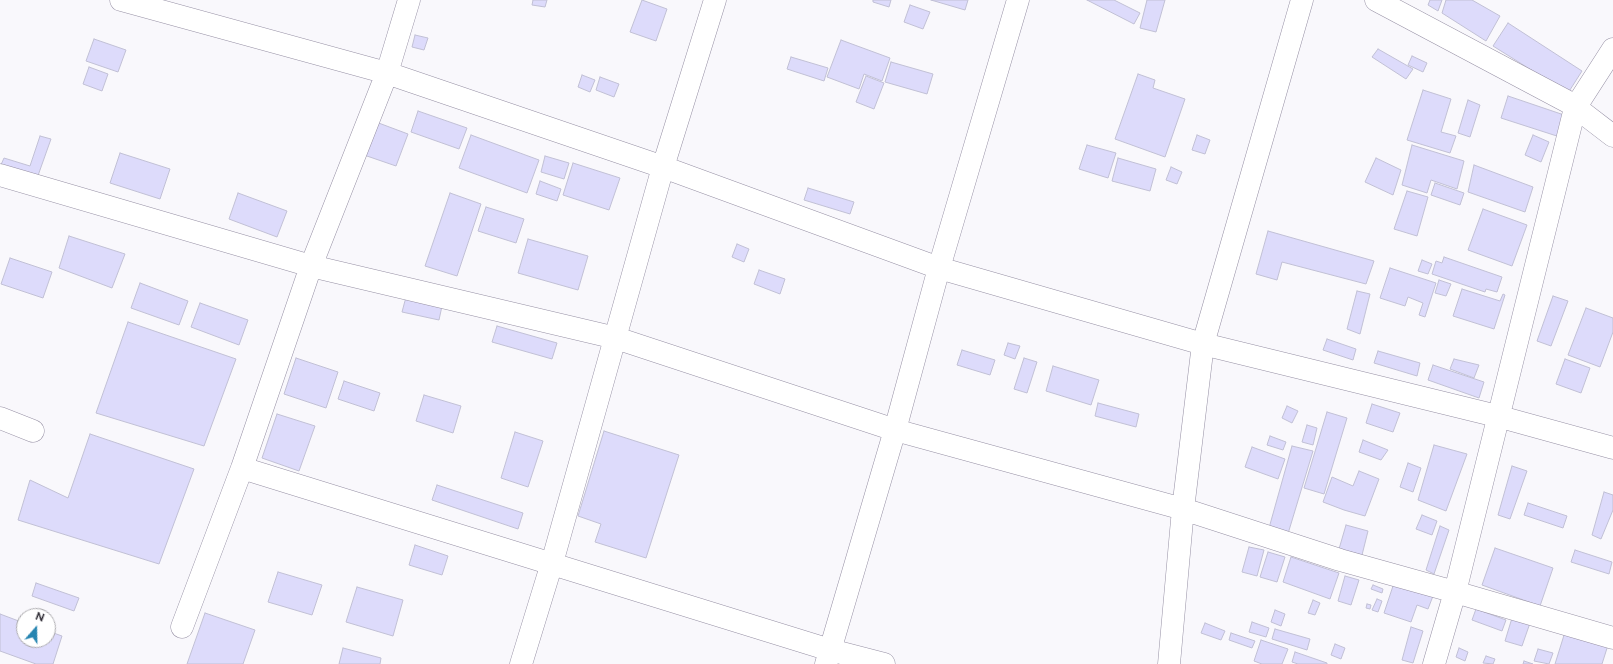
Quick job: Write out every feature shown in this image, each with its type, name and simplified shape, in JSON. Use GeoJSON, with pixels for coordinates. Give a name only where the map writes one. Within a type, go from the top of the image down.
{"type":"FeatureCollection","features":[{"type":"Feature","properties":{"kind":"street"},"geometry":{"type":"LineString","coordinates":[[121,0],[387,73],[663,167],[939,268],[1203,344],[1497,416],[1613,448]]}},
{"type":"Feature","properties":{"kind":"street"},"geometry":{"type":"LineString","coordinates":[[182,627],[242,468],[311,266],[387,73],[409,0]]}},
{"type":"Feature","properties":{"kind":"street"},"geometry":{"type":"LineString","coordinates":[[521,664],[552,563],[663,167],[715,0]]}},
{"type":"Feature","properties":{"kind":"street"},"geometry":{"type":"LineString","coordinates":[[828,657],[895,430],[939,268],[1018,0]]}},
{"type":"Feature","properties":{"kind":"street"},"geometry":{"type":"LineString","coordinates":[[1169,664],[1183,509],[1203,344],[1302,0]]}},
{"type":"Feature","properties":{"kind":"street"},"geometry":{"type":"LineString","coordinates":[[1376,0],[1570,103],[1613,136]]}},
{"type":"Feature","properties":{"kind":"street"},"geometry":{"type":"LineString","coordinates":[[1434,664],[1455,592],[1497,416],[1575,108],[1613,49]]}},
{"type":"Feature","properties":{"kind":"street"},"geometry":{"type":"LineString","coordinates":[[0,175],[311,266],[616,338],[895,430],[1183,509],[1340,560],[1613,638]]}},
{"type":"Feature","properties":{"kind":"street"},"geometry":{"type":"LineString","coordinates":[[0,418],[33,431]]}},
{"type":"Feature","properties":{"kind":"street"},"geometry":{"type":"LineString","coordinates":[[242,468],[552,563],[828,657],[884,664]]}},
{"type":"Feature","properties":{"kind":"building"},"geometry":{"type":"Polygon","coordinates":[[[533,0],[547,0],[545,7],[532,5],[533,0]]]}},
{"type":"Feature","properties":{"kind":"building"},"geometry":{"type":"Polygon","coordinates":[[[642,0],[667,9],[656,41],[630,32],[642,0]]]}},
{"type":"Feature","properties":{"kind":"building"},"geometry":{"type":"Polygon","coordinates":[[[873,0],[891,0],[889,7],[873,2],[873,0]]]}},
{"type":"Feature","properties":{"kind":"building"},"geometry":{"type":"Polygon","coordinates":[[[931,0],[968,0],[965,10],[931,0]]]}},
{"type":"Feature","properties":{"kind":"building"},"geometry":{"type":"Polygon","coordinates":[[[1087,0],[1114,0],[1140,13],[1134,24],[1087,0]]]}},
{"type":"Feature","properties":{"kind":"building"},"geometry":{"type":"Polygon","coordinates":[[[1147,0],[1165,0],[1156,32],[1140,28],[1147,0]]]}},
{"type":"Feature","properties":{"kind":"building"},"geometry":{"type":"Polygon","coordinates":[[[1430,0],[1442,0],[1438,11],[1428,5],[1430,0]]]}},
{"type":"Feature","properties":{"kind":"building"},"geometry":{"type":"Polygon","coordinates":[[[1446,0],[1472,0],[1500,16],[1486,41],[1442,13],[1446,0]]]}},
{"type":"Feature","properties":{"kind":"building"},"geometry":{"type":"Polygon","coordinates":[[[910,5],[930,12],[923,29],[904,22],[910,5]]]}},
{"type":"Feature","properties":{"kind":"building"},"geometry":{"type":"Polygon","coordinates":[[[1508,23],[1582,71],[1568,93],[1493,46],[1508,23]]]}},
{"type":"Feature","properties":{"kind":"building"},"geometry":{"type":"Polygon","coordinates":[[[415,35],[428,38],[424,50],[412,47],[415,35]]]}},
{"type":"Feature","properties":{"kind":"building"},"geometry":{"type":"Polygon","coordinates":[[[94,39],[126,50],[118,72],[86,61],[94,39]]]}},
{"type":"Feature","properties":{"kind":"building"},"geometry":{"type":"Polygon","coordinates":[[[841,40],[890,58],[882,81],[864,74],[859,89],[827,77],[841,40]]]}},
{"type":"Feature","properties":{"kind":"building"},"geometry":{"type":"Polygon","coordinates":[[[1378,49],[1413,69],[1406,79],[1372,57],[1378,49]]]}},
{"type":"Feature","properties":{"kind":"building"},"geometry":{"type":"Polygon","coordinates":[[[1412,56],[1427,63],[1423,72],[1408,65],[1412,56]]]}},
{"type":"Feature","properties":{"kind":"building"},"geometry":{"type":"Polygon","coordinates":[[[791,57],[828,68],[824,81],[787,69],[791,57]]]}},
{"type":"Feature","properties":{"kind":"building"},"geometry":{"type":"Polygon","coordinates":[[[891,62],[933,74],[927,94],[885,82],[891,62]]]}},
{"type":"Feature","properties":{"kind":"building"},"geometry":{"type":"Polygon","coordinates":[[[89,67],[108,74],[102,91],[83,84],[89,67]]]}},
{"type":"Feature","properties":{"kind":"building"},"geometry":{"type":"Polygon","coordinates":[[[1138,74],[1155,80],[1153,88],[1185,99],[1165,157],[1115,139],[1138,74]]]}},
{"type":"Feature","properties":{"kind":"building"},"geometry":{"type":"Polygon","coordinates":[[[582,75],[595,80],[590,92],[578,87],[582,75]]]}},
{"type":"Feature","properties":{"kind":"building"},"geometry":{"type":"Polygon","coordinates":[[[866,76],[884,83],[874,109],[856,102],[866,76]]]}},
{"type":"Feature","properties":{"kind":"building"},"geometry":{"type":"Polygon","coordinates":[[[600,77],[619,84],[614,97],[596,90],[600,77]]]}},
{"type":"Feature","properties":{"kind":"building"},"geometry":{"type":"Polygon","coordinates":[[[1423,90],[1451,99],[1441,132],[1456,136],[1450,153],[1407,140],[1423,90]]]}},
{"type":"Feature","properties":{"kind":"building"},"geometry":{"type":"Polygon","coordinates":[[[1508,96],[1570,117],[1563,138],[1501,118],[1508,96]]]}},
{"type":"Feature","properties":{"kind":"building"},"geometry":{"type":"Polygon","coordinates":[[[1468,100],[1480,105],[1470,137],[1458,133],[1468,100]]]}},
{"type":"Feature","properties":{"kind":"building"},"geometry":{"type":"Polygon","coordinates":[[[418,111],[467,128],[459,149],[411,132],[418,111]]]}},
{"type":"Feature","properties":{"kind":"building"},"geometry":{"type":"Polygon","coordinates":[[[376,122],[408,134],[396,166],[364,155],[376,122]]]}},
{"type":"Feature","properties":{"kind":"building"},"geometry":{"type":"Polygon","coordinates":[[[471,135],[539,160],[527,193],[459,168],[471,135]]]}},
{"type":"Feature","properties":{"kind":"building"},"geometry":{"type":"Polygon","coordinates":[[[1197,135],[1210,140],[1205,154],[1192,150],[1197,135]]]}},
{"type":"Feature","properties":{"kind":"building"},"geometry":{"type":"Polygon","coordinates":[[[1533,135],[1549,142],[1541,162],[1525,155],[1533,135]]]}},
{"type":"Feature","properties":{"kind":"building"},"geometry":{"type":"Polygon","coordinates":[[[40,136],[51,139],[35,184],[0,167],[4,158],[30,166],[40,136]]]}},
{"type":"Feature","properties":{"kind":"building"},"geometry":{"type":"Polygon","coordinates":[[[1087,145],[1116,153],[1108,178],[1079,169],[1087,145]]]}},
{"type":"Feature","properties":{"kind":"building"},"geometry":{"type":"Polygon","coordinates":[[[1412,145],[1464,161],[1457,189],[1431,180],[1427,193],[1402,185],[1412,145]]]}},
{"type":"Feature","properties":{"kind":"building"},"geometry":{"type":"Polygon","coordinates":[[[120,153],[170,169],[160,199],[110,183],[120,153]]]}},
{"type":"Feature","properties":{"kind":"building"},"geometry":{"type":"Polygon","coordinates":[[[545,156],[569,163],[564,179],[541,172],[545,156]]]}},
{"type":"Feature","properties":{"kind":"building"},"geometry":{"type":"Polygon","coordinates":[[[1118,158],[1156,169],[1150,191],[1112,181],[1118,158]]]}},
{"type":"Feature","properties":{"kind":"building"},"geometry":{"type":"Polygon","coordinates":[[[1376,158],[1401,170],[1393,195],[1365,182],[1376,158]]]}},
{"type":"Feature","properties":{"kind":"building"},"geometry":{"type":"Polygon","coordinates":[[[573,163],[620,178],[609,210],[563,195],[573,163]]]}},
{"type":"Feature","properties":{"kind":"building"},"geometry":{"type":"Polygon","coordinates":[[[1474,165],[1533,187],[1525,212],[1468,192],[1474,165]]]}},
{"type":"Feature","properties":{"kind":"building"},"geometry":{"type":"Polygon","coordinates":[[[1171,167],[1182,172],[1177,184],[1166,180],[1171,167]]]}},
{"type":"Feature","properties":{"kind":"building"},"geometry":{"type":"Polygon","coordinates":[[[540,181],[561,189],[557,201],[536,194],[540,181]]]}},
{"type":"Feature","properties":{"kind":"building"},"geometry":{"type":"Polygon","coordinates":[[[1435,183],[1464,193],[1460,205],[1431,195],[1435,183]]]}},
{"type":"Feature","properties":{"kind":"building"},"geometry":{"type":"Polygon","coordinates":[[[808,188],[854,202],[850,214],[804,200],[808,188]]]}},
{"type":"Feature","properties":{"kind":"building"},"geometry":{"type":"Polygon","coordinates":[[[1407,191],[1428,197],[1417,236],[1394,229],[1407,191]]]}},
{"type":"Feature","properties":{"kind":"building"},"geometry":{"type":"Polygon","coordinates":[[[238,193],[287,211],[277,237],[229,219],[238,193]]]}},
{"type":"Feature","properties":{"kind":"building"},"geometry":{"type":"Polygon","coordinates":[[[450,193],[481,204],[457,276],[425,266],[450,193]]]}},
{"type":"Feature","properties":{"kind":"building"},"geometry":{"type":"Polygon","coordinates":[[[486,207],[524,219],[516,243],[478,231],[486,207]]]}},
{"type":"Feature","properties":{"kind":"building"},"geometry":{"type":"Polygon","coordinates":[[[1483,209],[1527,225],[1512,266],[1468,250],[1483,209]]]}},
{"type":"Feature","properties":{"kind":"building"},"geometry":{"type":"Polygon","coordinates":[[[1268,231],[1374,261],[1366,284],[1282,262],[1277,280],[1256,274],[1268,231]]]}},
{"type":"Feature","properties":{"kind":"building"},"geometry":{"type":"Polygon","coordinates":[[[69,236],[125,254],[112,288],[59,268],[69,236]]]}},
{"type":"Feature","properties":{"kind":"building"},"geometry":{"type":"Polygon","coordinates":[[[528,239],[588,256],[578,290],[518,273],[528,239]]]}},
{"type":"Feature","properties":{"kind":"building"},"geometry":{"type":"Polygon","coordinates":[[[737,244],[749,249],[744,262],[732,257],[737,244]]]}},
{"type":"Feature","properties":{"kind":"building"},"geometry":{"type":"Polygon","coordinates":[[[1444,257],[1502,277],[1497,292],[1486,289],[1485,292],[1432,274],[1436,261],[1442,263],[1444,257]]]}},
{"type":"Feature","properties":{"kind":"building"},"geometry":{"type":"Polygon","coordinates":[[[10,258],[52,272],[43,298],[1,284],[10,258]]]}},
{"type":"Feature","properties":{"kind":"building"},"geometry":{"type":"Polygon","coordinates":[[[1422,260],[1432,264],[1428,274],[1418,271],[1422,260]]]}},
{"type":"Feature","properties":{"kind":"building"},"geometry":{"type":"Polygon","coordinates":[[[1390,268],[1436,283],[1425,317],[1419,315],[1423,303],[1408,297],[1405,306],[1380,298],[1390,268]]]}},
{"type":"Feature","properties":{"kind":"building"},"geometry":{"type":"Polygon","coordinates":[[[759,270],[785,279],[780,294],[754,284],[759,270]]]}},
{"type":"Feature","properties":{"kind":"building"},"geometry":{"type":"Polygon","coordinates":[[[1439,280],[1451,284],[1446,296],[1435,293],[1439,280]]]}},
{"type":"Feature","properties":{"kind":"building"},"geometry":{"type":"Polygon","coordinates":[[[140,283],[188,301],[179,325],[131,308],[140,283]]]}},
{"type":"Feature","properties":{"kind":"building"},"geometry":{"type":"Polygon","coordinates":[[[1462,289],[1500,301],[1503,294],[1505,295],[1494,329],[1453,316],[1462,289]]]}},
{"type":"Feature","properties":{"kind":"building"},"geometry":{"type":"Polygon","coordinates":[[[1357,291],[1370,294],[1360,334],[1347,329],[1357,291]]]}},
{"type":"Feature","properties":{"kind":"building"},"geometry":{"type":"Polygon","coordinates":[[[1553,296],[1568,301],[1551,346],[1537,341],[1553,296]]]}},
{"type":"Feature","properties":{"kind":"building"},"geometry":{"type":"Polygon","coordinates":[[[406,297],[442,306],[439,320],[402,312],[406,297]]]}},
{"type":"Feature","properties":{"kind":"building"},"geometry":{"type":"Polygon","coordinates":[[[200,303],[248,320],[239,345],[191,327],[200,303]]]}},
{"type":"Feature","properties":{"kind":"building"},"geometry":{"type":"Polygon","coordinates":[[[1586,308],[1613,318],[1613,332],[1600,367],[1568,355],[1586,308]]]}},
{"type":"Feature","properties":{"kind":"building"},"geometry":{"type":"Polygon","coordinates":[[[128,322],[236,359],[204,446],[96,413],[128,322]]]}},
{"type":"Feature","properties":{"kind":"building"},"geometry":{"type":"Polygon","coordinates":[[[497,326],[557,343],[552,359],[492,342],[497,326]]]}},
{"type":"Feature","properties":{"kind":"building"},"geometry":{"type":"Polygon","coordinates":[[[1327,339],[1356,349],[1353,360],[1323,350],[1327,339]]]}},
{"type":"Feature","properties":{"kind":"building"},"geometry":{"type":"Polygon","coordinates":[[[1008,343],[1020,346],[1015,359],[1004,355],[1008,343]]]}},
{"type":"Feature","properties":{"kind":"building"},"geometry":{"type":"Polygon","coordinates":[[[962,350],[995,360],[990,375],[957,365],[962,350]]]}},
{"type":"Feature","properties":{"kind":"building"},"geometry":{"type":"Polygon","coordinates":[[[1378,351],[1420,363],[1417,376],[1374,363],[1378,351]]]}},
{"type":"Feature","properties":{"kind":"building"},"geometry":{"type":"Polygon","coordinates":[[[296,358],[338,372],[326,408],[284,394],[296,358]]]}},
{"type":"Feature","properties":{"kind":"building"},"geometry":{"type":"Polygon","coordinates":[[[1024,358],[1037,362],[1027,393],[1014,389],[1024,358]]]}},
{"type":"Feature","properties":{"kind":"building"},"geometry":{"type":"Polygon","coordinates":[[[1454,359],[1479,365],[1474,378],[1450,369],[1454,359]]]}},
{"type":"Feature","properties":{"kind":"building"},"geometry":{"type":"Polygon","coordinates":[[[1565,359],[1590,368],[1581,393],[1556,384],[1565,359]]]}},
{"type":"Feature","properties":{"kind":"building"},"geometry":{"type":"Polygon","coordinates":[[[1433,365],[1484,382],[1479,398],[1428,380],[1433,365]]]}},
{"type":"Feature","properties":{"kind":"building"},"geometry":{"type":"Polygon","coordinates":[[[1053,366],[1099,380],[1091,405],[1046,391],[1053,366]]]}},
{"type":"Feature","properties":{"kind":"building"},"geometry":{"type":"Polygon","coordinates":[[[344,381],[380,393],[374,411],[338,399],[344,381]]]}},
{"type":"Feature","properties":{"kind":"building"},"geometry":{"type":"Polygon","coordinates":[[[424,395],[461,406],[453,433],[416,421],[424,395]]]}},
{"type":"Feature","properties":{"kind":"building"},"geometry":{"type":"Polygon","coordinates":[[[1098,403],[1139,414],[1136,427],[1095,416],[1098,403]]]}},
{"type":"Feature","properties":{"kind":"building"},"geometry":{"type":"Polygon","coordinates":[[[1372,404],[1400,413],[1393,432],[1366,423],[1372,404]]]}},
{"type":"Feature","properties":{"kind":"building"},"geometry":{"type":"Polygon","coordinates":[[[1287,406],[1298,411],[1292,423],[1282,418],[1287,406]]]}},
{"type":"Feature","properties":{"kind":"building"},"geometry":{"type":"Polygon","coordinates":[[[1327,412],[1347,418],[1324,494],[1304,488],[1327,412]]]}},
{"type":"Feature","properties":{"kind":"building"},"geometry":{"type":"Polygon","coordinates":[[[277,414],[315,426],[299,471],[262,458],[277,414]]]}},
{"type":"Feature","properties":{"kind":"building"},"geometry":{"type":"Polygon","coordinates":[[[1307,425],[1317,428],[1313,445],[1302,442],[1307,425]]]}},
{"type":"Feature","properties":{"kind":"building"},"geometry":{"type":"Polygon","coordinates":[[[604,431],[679,455],[646,558],[595,542],[601,524],[578,516],[604,431]]]}},
{"type":"Feature","properties":{"kind":"building"},"geometry":{"type":"Polygon","coordinates":[[[515,432],[543,441],[528,487],[501,478],[515,432]]]}},
{"type":"Feature","properties":{"kind":"building"},"geometry":{"type":"Polygon","coordinates":[[[90,434],[194,469],[159,564],[18,520],[30,480],[68,498],[90,434]]]}},
{"type":"Feature","properties":{"kind":"building"},"geometry":{"type":"Polygon","coordinates":[[[1270,436],[1286,442],[1283,450],[1267,445],[1270,436]]]}},
{"type":"Feature","properties":{"kind":"building"},"geometry":{"type":"Polygon","coordinates":[[[1363,440],[1388,450],[1381,460],[1359,452],[1363,440]]]}},
{"type":"Feature","properties":{"kind":"building"},"geometry":{"type":"Polygon","coordinates":[[[1434,445],[1467,454],[1446,511],[1418,500],[1434,445]]]}},
{"type":"Feature","properties":{"kind":"building"},"geometry":{"type":"Polygon","coordinates":[[[1292,446],[1313,451],[1287,537],[1269,528],[1292,446]]]}},
{"type":"Feature","properties":{"kind":"building"},"geometry":{"type":"Polygon","coordinates":[[[1252,447],[1285,459],[1278,479],[1245,467],[1252,447]]]}},
{"type":"Feature","properties":{"kind":"building"},"geometry":{"type":"Polygon","coordinates":[[[1408,463],[1421,468],[1413,492],[1400,487],[1408,463]]]}},
{"type":"Feature","properties":{"kind":"building"},"geometry":{"type":"Polygon","coordinates":[[[1512,466],[1527,471],[1510,519],[1498,515],[1512,466]]]}},
{"type":"Feature","properties":{"kind":"building"},"geometry":{"type":"Polygon","coordinates":[[[1359,471],[1379,479],[1365,516],[1323,502],[1332,477],[1353,486],[1359,471]]]}},
{"type":"Feature","properties":{"kind":"building"},"geometry":{"type":"Polygon","coordinates":[[[437,485],[523,513],[518,529],[432,500],[437,485]]]}},
{"type":"Feature","properties":{"kind":"building"},"geometry":{"type":"Polygon","coordinates":[[[1604,492],[1613,495],[1613,510],[1601,539],[1592,535],[1604,492]]]}},
{"type":"Feature","properties":{"kind":"building"},"geometry":{"type":"Polygon","coordinates":[[[1528,503],[1567,516],[1563,528],[1524,515],[1528,503]]]}},
{"type":"Feature","properties":{"kind":"building"},"geometry":{"type":"Polygon","coordinates":[[[1422,515],[1437,521],[1432,535],[1416,529],[1422,515]]]}},
{"type":"Feature","properties":{"kind":"building"},"geometry":{"type":"Polygon","coordinates":[[[1346,525],[1368,531],[1362,555],[1339,549],[1346,525]]]}},
{"type":"Feature","properties":{"kind":"building"},"geometry":{"type":"Polygon","coordinates":[[[1440,526],[1449,530],[1434,574],[1426,570],[1440,526]]]}},
{"type":"Feature","properties":{"kind":"building"},"geometry":{"type":"Polygon","coordinates":[[[415,545],[448,556],[442,575],[409,565],[415,545]]]}},
{"type":"Feature","properties":{"kind":"building"},"geometry":{"type":"Polygon","coordinates":[[[1249,547],[1264,550],[1257,576],[1242,572],[1249,547]]]}},
{"type":"Feature","properties":{"kind":"building"},"geometry":{"type":"Polygon","coordinates":[[[1495,548],[1553,568],[1540,606],[1482,585],[1495,548]]]}},
{"type":"Feature","properties":{"kind":"building"},"geometry":{"type":"Polygon","coordinates":[[[1575,550],[1612,562],[1609,574],[1571,562],[1575,550]]]}},
{"type":"Feature","properties":{"kind":"building"},"geometry":{"type":"Polygon","coordinates":[[[1268,552],[1285,557],[1277,582],[1260,577],[1268,552]]]}},
{"type":"Feature","properties":{"kind":"building"},"geometry":{"type":"Polygon","coordinates":[[[1291,557],[1339,573],[1330,599],[1283,582],[1291,557]]]}},
{"type":"Feature","properties":{"kind":"building"},"geometry":{"type":"Polygon","coordinates":[[[278,572],[322,585],[312,615],[268,602],[278,572]]]}},
{"type":"Feature","properties":{"kind":"building"},"geometry":{"type":"Polygon","coordinates":[[[1345,576],[1359,580],[1351,605],[1338,601],[1345,576]]]}},
{"type":"Feature","properties":{"kind":"building"},"geometry":{"type":"Polygon","coordinates":[[[36,583],[79,598],[74,611],[32,596],[36,583]]]}},
{"type":"Feature","properties":{"kind":"building"},"geometry":{"type":"Polygon","coordinates":[[[1394,583],[1433,596],[1428,609],[1417,605],[1411,622],[1384,613],[1394,583]]]}},
{"type":"Feature","properties":{"kind":"building"},"geometry":{"type":"Polygon","coordinates":[[[1373,585],[1383,589],[1382,593],[1371,589],[1373,585]]]}},
{"type":"Feature","properties":{"kind":"building"},"geometry":{"type":"Polygon","coordinates":[[[357,587],[403,600],[393,636],[346,622],[357,587]]]}},
{"type":"Feature","properties":{"kind":"building"},"geometry":{"type":"Polygon","coordinates":[[[1377,599],[1382,601],[1378,612],[1372,610],[1377,599]]]}},
{"type":"Feature","properties":{"kind":"building"},"geometry":{"type":"Polygon","coordinates":[[[1313,600],[1320,603],[1315,615],[1308,613],[1313,600]]]}},
{"type":"Feature","properties":{"kind":"building"},"geometry":{"type":"Polygon","coordinates":[[[1367,604],[1371,605],[1370,609],[1366,608],[1367,604]]]}},
{"type":"Feature","properties":{"kind":"building"},"geometry":{"type":"Polygon","coordinates":[[[1476,609],[1506,620],[1502,631],[1472,620],[1476,609]]]}},
{"type":"Feature","properties":{"kind":"building"},"geometry":{"type":"Polygon","coordinates":[[[1275,610],[1285,614],[1281,626],[1271,622],[1275,610]]]}},
{"type":"Feature","properties":{"kind":"building"},"geometry":{"type":"Polygon","coordinates":[[[205,613],[255,630],[243,664],[187,664],[205,613]]]}},
{"type":"Feature","properties":{"kind":"building"},"geometry":{"type":"Polygon","coordinates":[[[0,614],[16,620],[16,648],[56,648],[56,634],[62,636],[53,664],[36,664],[0,651],[0,614]]]}},
{"type":"Feature","properties":{"kind":"building"},"geometry":{"type":"Polygon","coordinates":[[[1512,618],[1530,623],[1522,646],[1505,641],[1512,618]]]}},
{"type":"Feature","properties":{"kind":"building"},"geometry":{"type":"Polygon","coordinates":[[[1252,622],[1269,628],[1266,637],[1249,632],[1252,622]]]}},
{"type":"Feature","properties":{"kind":"building"},"geometry":{"type":"Polygon","coordinates":[[[1205,623],[1225,631],[1221,640],[1201,633],[1205,623]]]}},
{"type":"Feature","properties":{"kind":"building"},"geometry":{"type":"Polygon","coordinates":[[[1411,627],[1423,631],[1413,663],[1402,660],[1411,627]]]}},
{"type":"Feature","properties":{"kind":"building"},"geometry":{"type":"Polygon","coordinates":[[[1275,629],[1310,639],[1307,650],[1272,639],[1275,629]]]}},
{"type":"Feature","properties":{"kind":"building"},"geometry":{"type":"Polygon","coordinates":[[[1565,632],[1608,645],[1602,664],[1555,664],[1565,632]]]}},
{"type":"Feature","properties":{"kind":"building"},"geometry":{"type":"Polygon","coordinates":[[[1231,633],[1255,641],[1252,648],[1229,640],[1231,633]]]}},
{"type":"Feature","properties":{"kind":"building"},"geometry":{"type":"Polygon","coordinates":[[[1261,640],[1288,649],[1282,664],[1262,664],[1254,661],[1261,640]]]}},
{"type":"Feature","properties":{"kind":"building"},"geometry":{"type":"Polygon","coordinates":[[[1335,644],[1345,648],[1341,659],[1331,655],[1335,644]]]}},
{"type":"Feature","properties":{"kind":"building"},"geometry":{"type":"Polygon","coordinates":[[[343,648],[381,658],[380,664],[339,664],[343,648]]]}},
{"type":"Feature","properties":{"kind":"building"},"geometry":{"type":"Polygon","coordinates":[[[1459,648],[1468,652],[1465,661],[1456,657],[1459,648]]]}},
{"type":"Feature","properties":{"kind":"building"},"geometry":{"type":"Polygon","coordinates":[[[1538,649],[1553,653],[1549,664],[1534,661],[1538,649]]]}},
{"type":"Feature","properties":{"kind":"building"},"geometry":{"type":"Polygon","coordinates":[[[1295,652],[1327,664],[1298,664],[1292,662],[1295,652]]]}},
{"type":"Feature","properties":{"kind":"building"},"geometry":{"type":"Polygon","coordinates":[[[1486,656],[1495,659],[1493,664],[1483,663],[1486,656]]]}},
{"type":"Feature","properties":{"kind":"building"},"geometry":{"type":"Polygon","coordinates":[[[1524,661],[1533,664],[1523,664],[1524,661]]]}}]}
